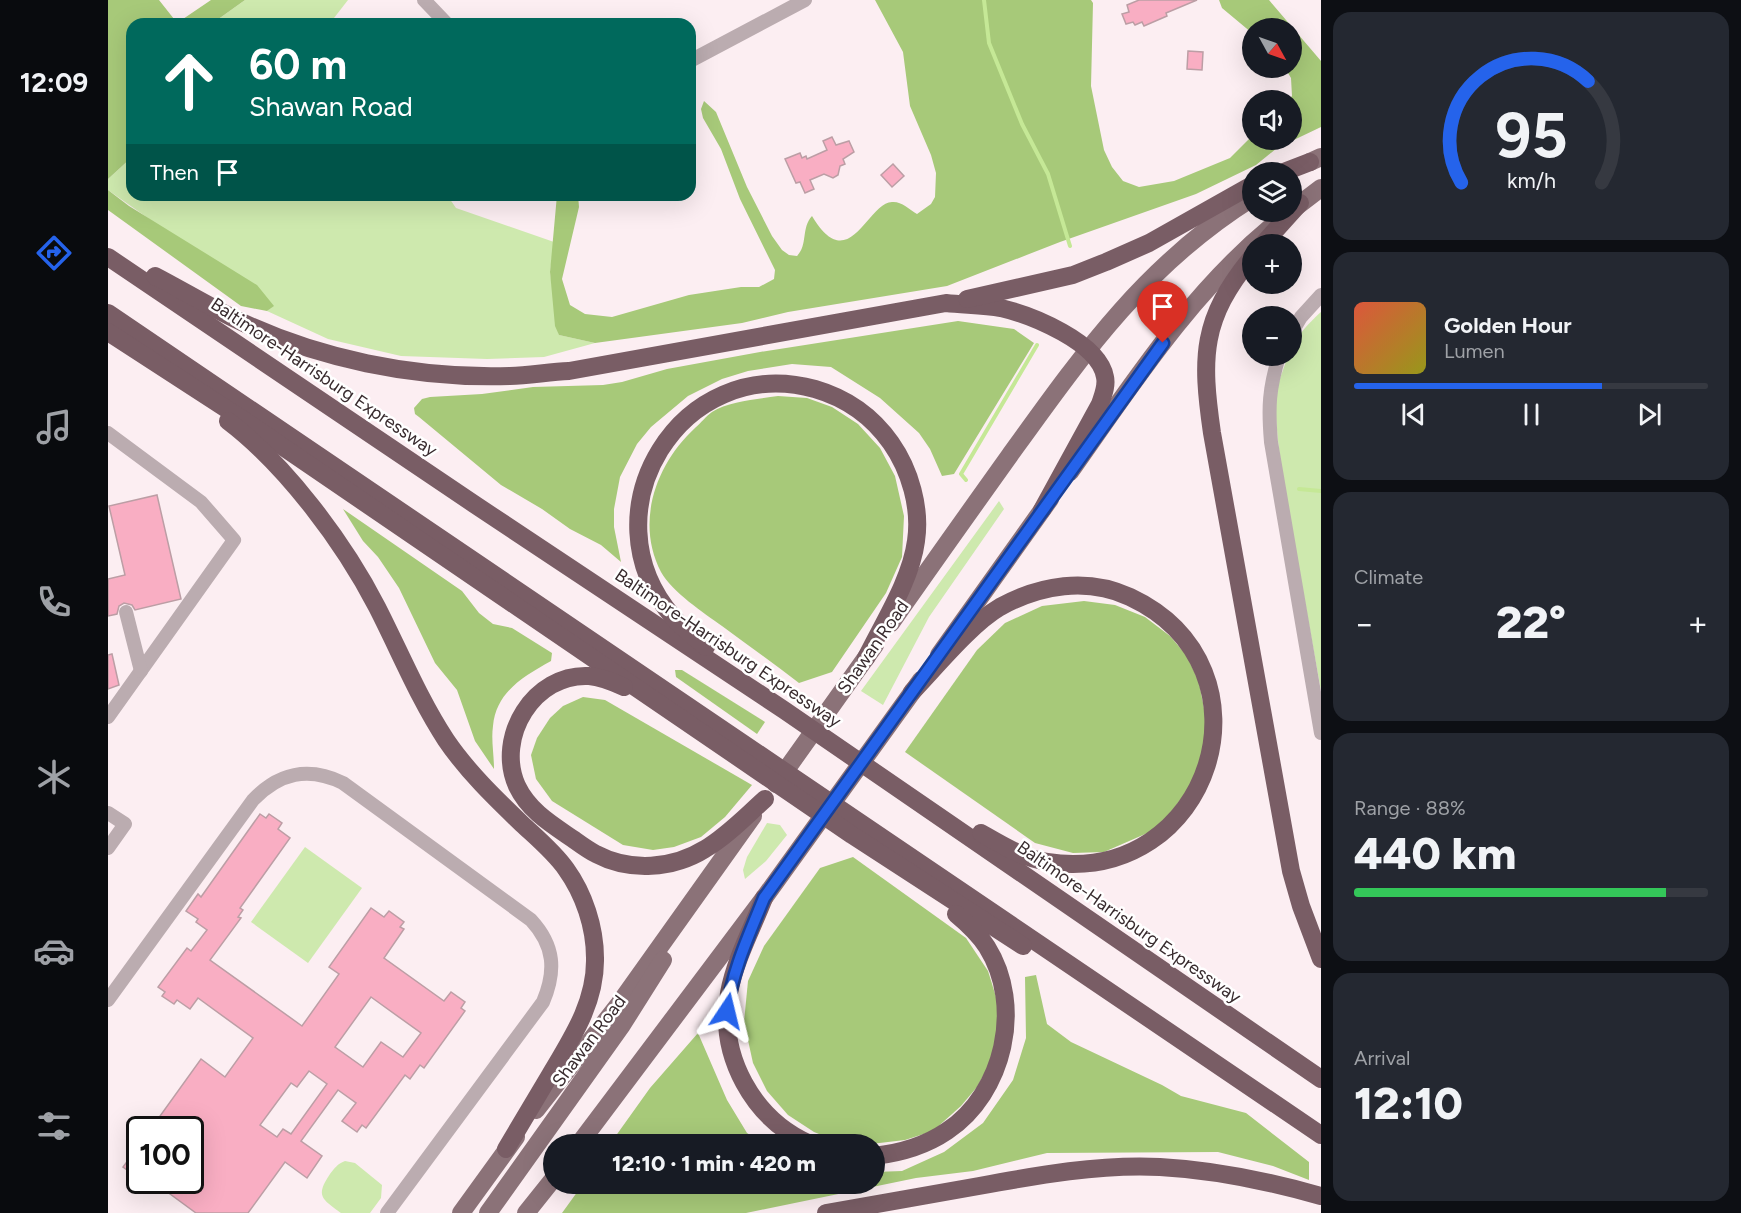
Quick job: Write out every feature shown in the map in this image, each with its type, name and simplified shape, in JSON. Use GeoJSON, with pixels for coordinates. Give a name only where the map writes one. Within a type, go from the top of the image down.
{"type":"FeatureCollection","features":[{"type":"Feature","properties":{"kind":"highway"},"geometry":{"type":"LineString","coordinates":[[1302,164],[1317,158]]}},
{"type":"Feature","properties":{"kind":"highway"},"geometry":{"type":"LineString","coordinates":[[108,251],[232,317],[293,342],[384,367],[462,376],[511,376],[569,371],[946,303],[1073,275],[1149,243],[1242,191]]}},
{"type":"Feature","properties":{"kind":"highway"},"geometry":{"type":"LineString","coordinates":[[1272,234],[1282,222]]}},
{"type":"Feature","properties":{"kind":"highway","name":"Baltimore-Harrisburg Expressway"},"geometry":{"type":"LineString","coordinates":[[108,257],[483,511],[784,710],[1321,1079]]}},
{"type":"Feature","properties":{"kind":"highway"},"geometry":{"type":"LineString","coordinates":[[1242,270],[1220,305],[1210,329],[1205,376],[1214,444],[1291,871],[1301,906],[1321,959]]}},
{"type":"Feature","properties":{"kind":"highway"},"geometry":{"type":"LineString","coordinates":[[946,303],[1018,312],[1046,324],[1087,349],[1105,376],[1105,389],[1101,404],[1042,510]]}},
{"type":"Feature","properties":{"kind":"highway"},"geometry":{"type":"LineString","coordinates":[[108,313],[752,758],[857,829],[1196,1049],[1321,1135]]}},
{"type":"Feature","properties":{"kind":"highway"},"geometry":{"type":"LineString","coordinates":[[115,336],[252,425],[682,718]]}},
{"type":"Feature","properties":{"kind":"highway"},"geometry":{"type":"LineString","coordinates":[[115,336],[236,427],[270,460],[312,507],[358,573],[446,740],[483,785],[551,850],[579,890],[593,935],[595,957],[594,980],[588,1005],[578,1028],[507,1149]]}},
{"type":"Feature","properties":{"kind":"highway"},"geometry":{"type":"LineString","coordinates":[[749,687],[673,617],[662,602],[645,567],[638,520],[644,482],[659,449],[670,434],[682,420],[710,401],[747,387],[783,384],[805,387],[843,400],[874,422],[897,452],[906,469],[916,505],[916,542],[902,585],[866,658]]}},
{"type":"Feature","properties":{"kind":"highway"},"geometry":{"type":"LineString","coordinates":[[910,796],[1017,853],[1046,862],[1073,864],[1107,860],[1141,847],[1165,830],[1184,811],[1195,795],[1207,767],[1214,739],[1209,687],[1203,668],[1183,637],[1172,625],[1141,602],[1102,588],[1083,586],[1045,588],[998,609],[979,623],[912,692]]}},
{"type":"Feature","properties":{"kind":"highway"},"geometry":{"type":"LineString","coordinates":[[752,758],[682,718],[604,679],[588,676],[555,684],[540,693],[527,706],[519,718],[513,736],[511,754],[512,770],[517,786],[533,810],[595,854],[624,864],[641,866],[672,863],[688,858],[704,850],[765,799]]}},
{"type":"Feature","properties":{"kind":"highway"},"geometry":{"type":"LineString","coordinates":[[857,829],[920,880],[972,928],[987,947],[996,965],[1002,987],[1006,1023],[999,1061],[984,1092],[960,1121],[939,1136],[910,1149],[885,1154]]}},
{"type":"Feature","properties":{"kind":"highway"},"geometry":{"type":"LineString","coordinates":[[920,880],[1058,968],[1196,1049]]}},
{"type":"Feature","properties":{"kind":"highway"},"geometry":{"type":"LineString","coordinates":[[764,898],[737,966],[729,993],[728,1032],[737,1070],[757,1104],[783,1130],[791,1134]]}},
{"type":"Feature","properties":{"kind":"highway"},"geometry":{"type":"LineString","coordinates":[[826,1213],[1053,1173],[1118,1167],[1159,1167],[1221,1173],[1284,1185],[1321,1196]]}},
{"type":"Feature","properties":{"kind":"main road"},"geometry":{"type":"LineString","coordinates":[[1302,167],[1317,158]]}},
{"type":"Feature","properties":{"kind":"main road"},"geometry":{"type":"LineString","coordinates":[[1302,202],[1321,188]]}},
{"type":"Feature","properties":{"kind":"main road","name":"Shawan Road"},"geometry":{"type":"LineString","coordinates":[[461,1213],[507,1149],[619,1004],[1087,349],[1127,302],[1177,254],[1208,228],[1242,205]]}},
{"type":"Feature","properties":{"kind":"main road"},"geometry":{"type":"LineString","coordinates":[[587,1134],[764,898],[1174,327],[1245,251],[1278,222]]}},
{"type":"Feature","properties":{"kind":"main road"},"geometry":{"type":"LineString","coordinates":[[488,1213],[622,1025],[718,865]]}},
{"type":"Feature","properties":{"kind":"main road"},"geometry":{"type":"LineString","coordinates":[[526,1213],[543,1192]]}},
{"type":"Feature","properties":{"kind":"street"},"geometry":{"type":"LineString","coordinates":[[424,0],[441,18]]}},
{"type":"Feature","properties":{"kind":"street"},"geometry":{"type":"LineString","coordinates":[[696,58],[805,0]]}},
{"type":"Feature","properties":{"kind":"street"},"geometry":{"type":"LineString","coordinates":[[1302,316],[1321,295]]}},
{"type":"Feature","properties":{"kind":"street"},"geometry":{"type":"LineString","coordinates":[[1276,366],[1268,408],[1271,442],[1321,733]]}},
{"type":"Feature","properties":{"kind":"street"},"geometry":{"type":"LineString","coordinates":[[108,433],[201,502],[234,540],[108,717]]}},
{"type":"Feature","properties":{"kind":"street"},"geometry":{"type":"LineString","coordinates":[[126,612],[141,671]]}},
{"type":"Feature","properties":{"kind":"street"},"geometry":{"type":"LineString","coordinates":[[108,1000],[253,800],[263,789],[280,778],[289,776],[313,773],[328,776],[343,783],[526,916],[541,931],[548,944],[552,972],[550,985],[543,1002],[392,1211]]}},
{"type":"Feature","properties":{"kind":"street"},"geometry":{"type":"LineString","coordinates":[[108,813],[125,824],[108,848]]}},
{"type":"Feature","properties":{"kind":"green space"},"geometry":{"type":"Polygon","coordinates":[[[108,0],[159,0],[173,18],[126,18],[126,162],[108,179],[108,0]]]}},
{"type":"Feature","properties":{"kind":"green space"},"geometry":{"type":"Polygon","coordinates":[[[211,0],[245,0],[220,18],[184,18],[211,0]]]}},
{"type":"Feature","properties":{"kind":"green space"},"geometry":{"type":"Polygon","coordinates":[[[245,0],[348,0],[334,18],[220,18],[245,0]]]}},
{"type":"Feature","properties":{"kind":"green space"},"geometry":{"type":"Polygon","coordinates":[[[875,0],[1091,0],[1093,3],[1091,86],[1104,150],[1112,167],[1123,181],[1139,187],[1174,181],[1230,158],[1242,146],[1242,150],[1275,150],[1260,162],[1242,162],[1242,172],[1196,194],[1060,242],[947,286],[788,312],[742,323],[595,343],[559,335],[555,326],[550,272],[556,201],[578,201],[562,279],[570,305],[585,314],[612,317],[689,295],[741,287],[759,287],[774,279],[775,270],[740,199],[721,149],[703,118],[701,109],[704,101],[716,112],[747,187],[772,236],[782,250],[789,255],[797,256],[812,216],[825,233],[837,240],[847,239],[856,233],[883,205],[892,202],[899,203],[917,214],[931,204],[935,197],[936,173],[931,155],[910,106],[903,52],[875,0]]]}},
{"type":"Feature","properties":{"kind":"green space"},"geometry":{"type":"Polygon","coordinates":[[[1219,0],[1269,0],[1284,18],[1242,18],[1242,25],[1222,8],[1219,0]]]}},
{"type":"Feature","properties":{"kind":"green space"},"geometry":{"type":"Polygon","coordinates":[[[1302,39],[1321,61],[1321,127],[1302,136],[1302,90],[1292,90],[1291,78],[1302,78],[1302,39]]]}},
{"type":"Feature","properties":{"kind":"green space"},"geometry":{"type":"Polygon","coordinates":[[[126,162],[126,201],[451,201],[456,208],[554,242],[550,272],[559,335],[595,343],[544,357],[487,359],[401,356],[328,339],[267,311],[273,306],[108,190],[108,179],[126,162]]]}},
{"type":"Feature","properties":{"kind":"green space"},"geometry":{"type":"Polygon","coordinates":[[[108,190],[129,206],[257,285],[274,306],[267,311],[241,306],[108,210],[108,190]]]}},
{"type":"Feature","properties":{"kind":"green space"},"geometry":{"type":"Polygon","coordinates":[[[1321,312],[1321,691],[1283,480],[1275,407],[1278,384],[1284,366],[1302,366],[1302,332],[1321,312]]]}},
{"type":"Feature","properties":{"kind":"green space"},"geometry":{"type":"Polygon","coordinates":[[[958,321],[1014,329],[1034,343],[954,474],[942,476],[930,449],[919,433],[880,398],[831,367],[792,364],[748,371],[722,379],[688,396],[651,427],[637,444],[620,477],[614,509],[614,527],[621,562],[601,545],[570,529],[542,509],[501,485],[415,414],[414,408],[422,399],[430,397],[482,394],[533,387],[603,385],[667,369],[760,352],[958,321]]]}},
{"type":"Feature","properties":{"kind":"green space"},"geometry":{"type":"Polygon","coordinates":[[[778,396],[807,398],[832,407],[858,424],[880,448],[895,476],[904,516],[902,557],[886,593],[832,672],[799,683],[698,608],[666,580],[653,553],[650,533],[650,514],[660,476],[681,442],[708,415],[719,408],[744,401],[778,396]]]}},
{"type":"Feature","properties":{"kind":"green space"},"geometry":{"type":"Polygon","coordinates":[[[999,501],[1004,509],[929,617],[883,705],[861,691],[999,501]]]}},
{"type":"Feature","properties":{"kind":"green space"},"geometry":{"type":"Polygon","coordinates":[[[343,509],[462,591],[479,613],[493,624],[512,628],[552,653],[551,661],[513,686],[495,714],[492,731],[494,769],[475,741],[457,690],[435,663],[399,588],[378,557],[363,541],[343,509]]]}},
{"type":"Feature","properties":{"kind":"green space"},"geometry":{"type":"Polygon","coordinates":[[[1084,601],[1115,605],[1145,617],[1170,636],[1187,656],[1199,682],[1206,719],[1207,749],[1193,783],[1159,828],[1104,852],[1073,853],[1035,843],[905,752],[977,650],[1005,623],[1042,606],[1084,601]]]}},
{"type":"Feature","properties":{"kind":"green space"},"geometry":{"type":"Polygon","coordinates":[[[675,670],[682,670],[765,722],[757,734],[676,677],[675,670]]]}},
{"type":"Feature","properties":{"kind":"green space"},"geometry":{"type":"Polygon","coordinates":[[[583,697],[605,700],[752,785],[725,817],[701,837],[674,847],[653,850],[623,845],[552,801],[536,779],[531,755],[537,738],[550,718],[563,706],[583,697]]]}},
{"type":"Feature","properties":{"kind":"green space"},"geometry":{"type":"Polygon","coordinates":[[[767,823],[780,825],[787,835],[766,861],[745,879],[743,870],[747,857],[767,823]]]}},
{"type":"Feature","properties":{"kind":"green space"},"geometry":{"type":"Polygon","coordinates":[[[305,847],[362,888],[308,963],[251,922],[305,847]]]}},
{"type":"Feature","properties":{"kind":"green space"},"geometry":{"type":"Polygon","coordinates":[[[853,857],[966,938],[988,971],[997,1000],[999,1029],[992,1060],[977,1087],[961,1106],[933,1131],[905,1140],[885,1142],[885,1134],[819,1134],[788,1115],[767,1091],[753,1063],[744,1022],[748,981],[764,946],[820,868],[853,857]]]}},
{"type":"Feature","properties":{"kind":"green space"},"geometry":{"type":"Polygon","coordinates":[[[1036,975],[1047,1024],[1071,1042],[1181,1096],[1246,1113],[1309,1162],[1309,1180],[1273,1166],[1218,1152],[1047,1153],[973,1171],[885,1184],[885,1172],[902,1171],[944,1152],[983,1123],[1013,1080],[1026,1038],[1025,977],[1036,975]]]}},
{"type":"Feature","properties":{"kind":"green space"},"geometry":{"type":"Polygon","coordinates":[[[698,1033],[727,1100],[749,1134],[617,1134],[650,1088],[698,1033]]]}},
{"type":"Feature","properties":{"kind":"green space"},"geometry":{"type":"Polygon","coordinates":[[[345,1161],[355,1163],[382,1185],[381,1198],[370,1213],[341,1213],[323,1196],[325,1181],[338,1165],[345,1161]]]}},
{"type":"Feature","properties":{"kind":"green space"},"geometry":{"type":"Polygon","coordinates":[[[576,1194],[838,1194],[746,1213],[562,1213],[576,1194]]]}},
{"type":"Feature","properties":{"kind":"building"},"geometry":{"type":"Polygon","coordinates":[[[1139,0],[1197,0],[1166,13],[1167,16],[1144,26],[1142,22],[1135,25],[1133,22],[1126,24],[1122,14],[1129,12],[1127,5],[1139,0]]]}},
{"type":"Feature","properties":{"kind":"building"},"geometry":{"type":"Polygon","coordinates":[[[1188,51],[1203,52],[1202,70],[1187,69],[1188,51]]]}},
{"type":"Feature","properties":{"kind":"building"},"geometry":{"type":"Polygon","coordinates":[[[832,137],[836,145],[849,141],[854,152],[843,159],[845,164],[840,166],[838,175],[833,178],[824,174],[810,180],[814,189],[805,193],[800,182],[796,183],[785,159],[800,153],[802,158],[806,156],[807,159],[827,150],[823,141],[832,137]]]}},
{"type":"Feature","properties":{"kind":"building"},"geometry":{"type":"Polygon","coordinates":[[[893,164],[904,176],[892,187],[881,175],[893,164]]]}},
{"type":"Feature","properties":{"kind":"building"},"geometry":{"type":"Polygon","coordinates":[[[157,495],[181,599],[135,610],[132,605],[124,603],[119,606],[117,614],[108,616],[108,579],[125,575],[109,506],[157,495]]]}},
{"type":"Feature","properties":{"kind":"building"},"geometry":{"type":"Polygon","coordinates":[[[112,654],[119,685],[108,689],[108,655],[112,654]]]}},
{"type":"Feature","properties":{"kind":"building"},"geometry":{"type":"Polygon","coordinates":[[[260,814],[266,818],[269,814],[282,823],[278,829],[290,838],[240,908],[243,910],[238,917],[241,918],[210,960],[302,1026],[339,974],[329,967],[371,908],[384,917],[389,911],[404,922],[400,927],[404,929],[384,958],[444,1001],[451,992],[465,1002],[461,1008],[465,1011],[424,1068],[420,1065],[410,1079],[405,1075],[366,1128],[362,1125],[357,1132],[342,1121],[356,1103],[338,1090],[301,1141],[322,1156],[307,1178],[285,1162],[248,1213],[196,1213],[170,1194],[204,1194],[204,1116],[160,1116],[201,1059],[225,1077],[253,1038],[198,998],[190,1009],[177,1000],[174,1004],[162,996],[165,992],[158,987],[187,948],[191,951],[207,930],[196,922],[198,919],[186,911],[198,894],[201,897],[260,814]],[[371,997],[335,1047],[363,1067],[381,1042],[403,1057],[421,1033],[371,997]],[[309,1071],[297,1087],[291,1083],[260,1125],[277,1137],[283,1129],[291,1134],[327,1084],[309,1071]]]}},
{"type":"Feature","properties":{"kind":"waterway"},"geometry":{"type":"LineString","coordinates":[[984,0],[989,43],[1022,124],[1048,174],[1070,246]]}},
{"type":"Feature","properties":{"kind":"waterway"},"geometry":{"type":"LineString","coordinates":[[966,480],[961,474],[1037,345]]}},
{"type":"Feature","properties":{"kind":"waterway"},"geometry":{"type":"LineString","coordinates":[[1299,489],[1321,491]]}},
{"type":"Feature","properties":{"kind":"route"},"geometry":{"type":"LineString","coordinates":[[727,1011],[729,993],[737,966],[764,898],[1163,343]]}}]}
